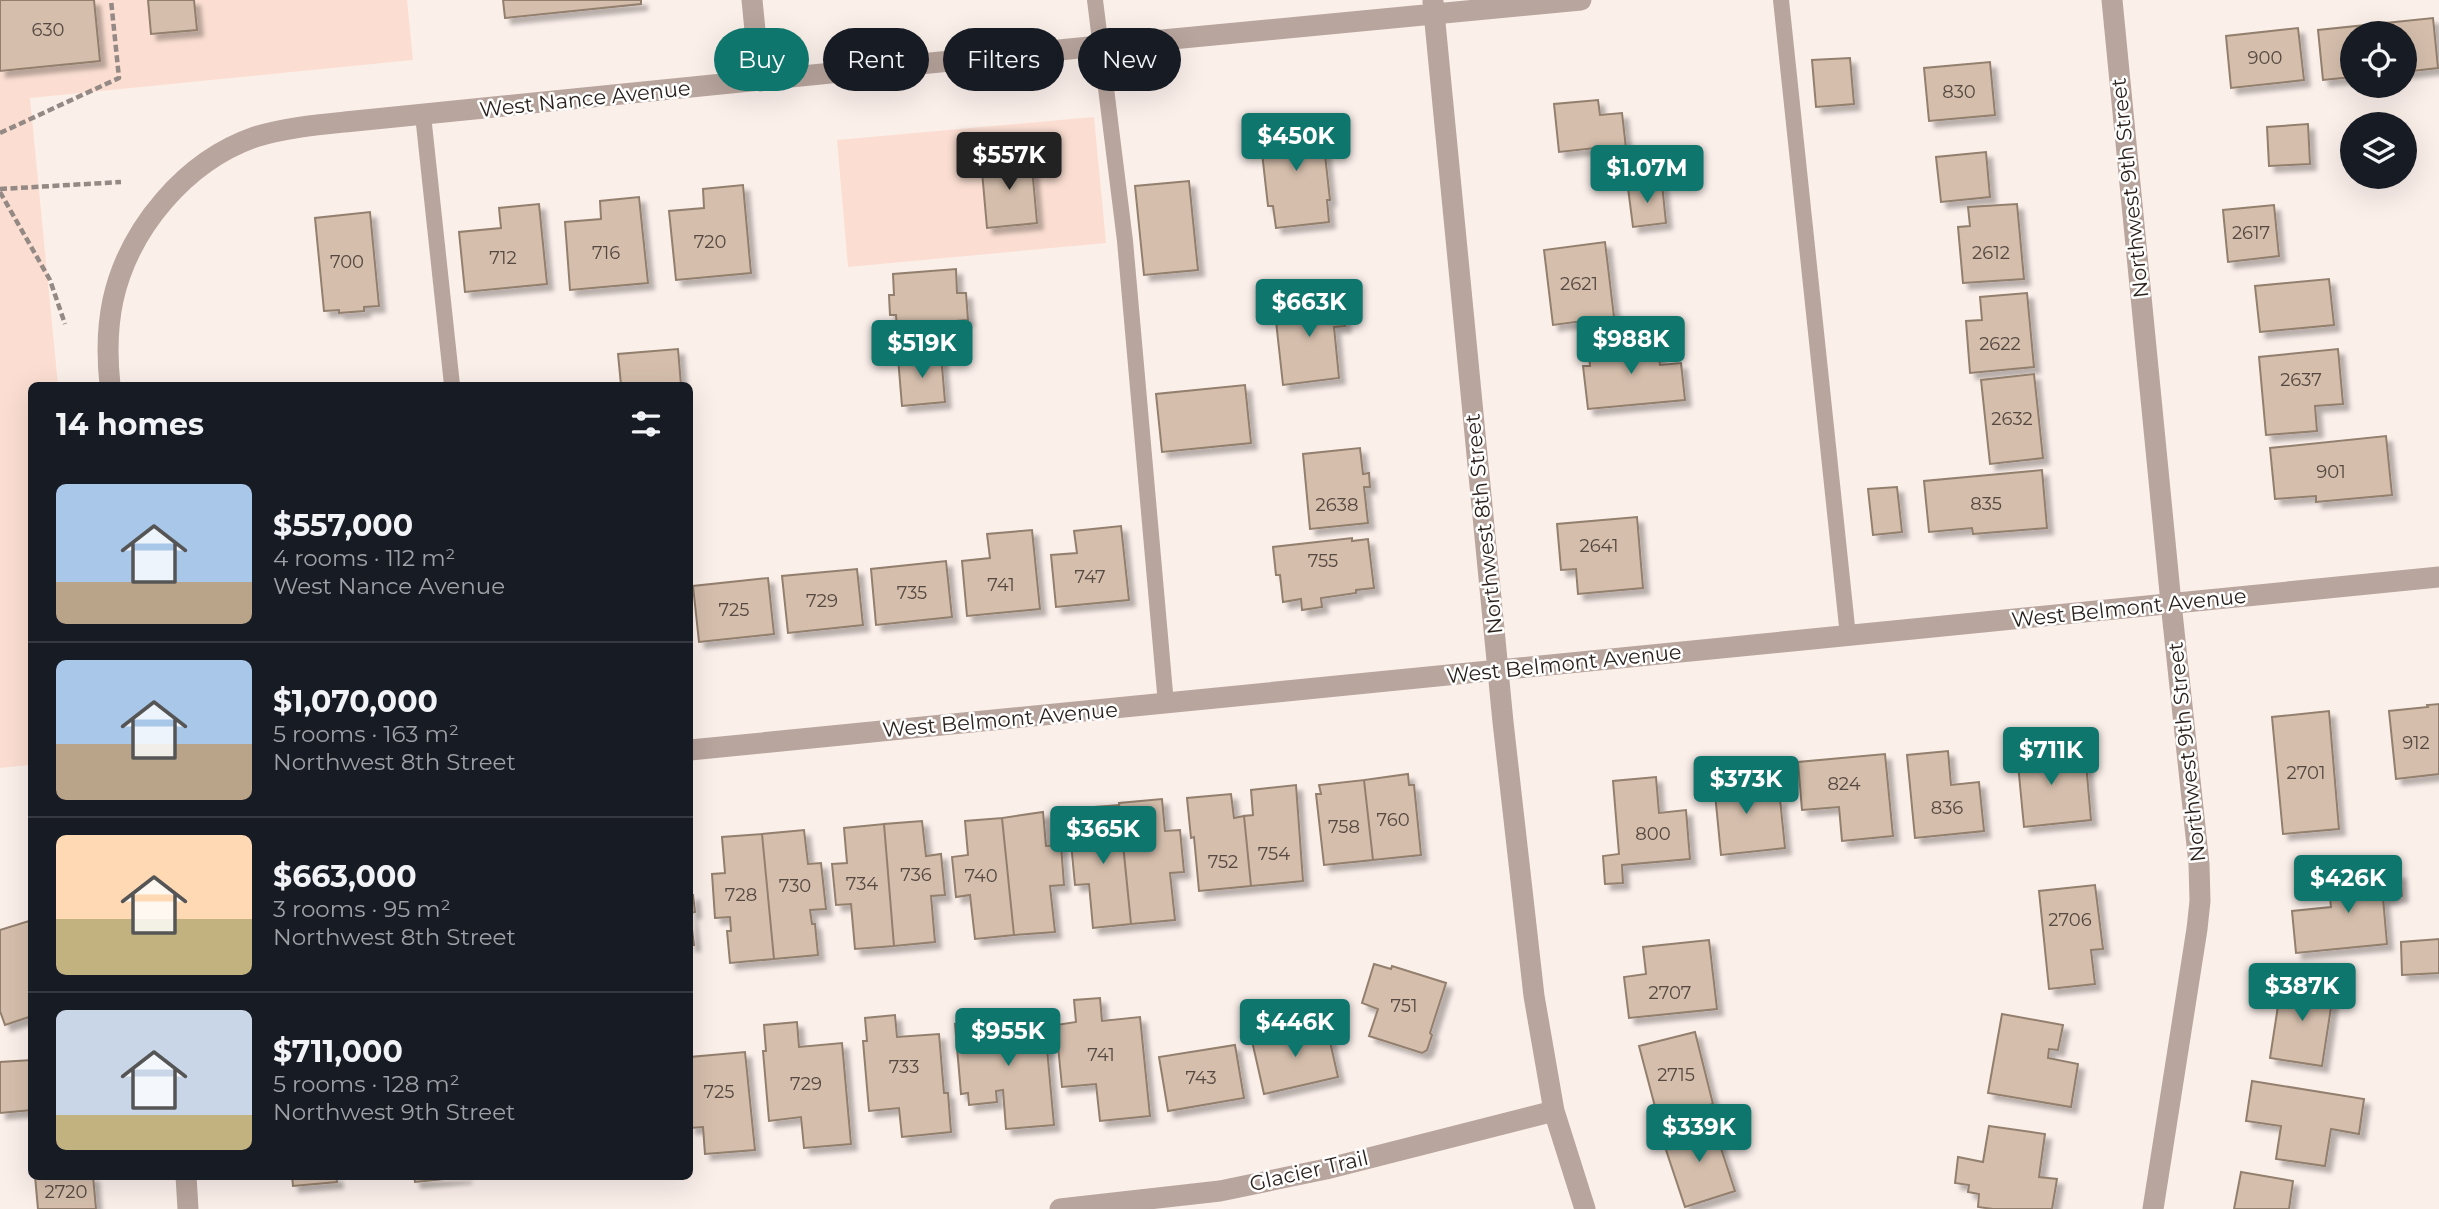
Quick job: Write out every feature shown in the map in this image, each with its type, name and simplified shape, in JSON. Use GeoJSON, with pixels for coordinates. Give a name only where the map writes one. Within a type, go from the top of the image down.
{"type":"FeatureCollection","features":[{"type":"Feature","properties":{"kind":"street"},"geometry":{"type":"LineString","coordinates":[[752,0],[755,28]]}},
{"type":"Feature","properties":{"kind":"street","name":"West Nance Avenue"},"geometry":{"type":"LineString","coordinates":[[1181,36],[1434,7],[1581,0]]}},
{"type":"Feature","properties":{"kind":"street","name":"Northwest 9th Street"},"geometry":{"type":"LineString","coordinates":[[2112,0],[2199,864],[2200,901],[2153,1209]]}},
{"type":"Feature","properties":{"kind":"street","name":"Northwest 8th Street"},"geometry":{"type":"LineString","coordinates":[[1434,7],[1498,670],[1534,996],[1554,1111],[1585,1209]]}},
{"type":"Feature","properties":{"kind":"street","name":"West Nance Avenue"},"geometry":{"type":"LineString","coordinates":[[809,76],[1078,48]]}},
{"type":"Feature","properties":{"kind":"street","name":"West Nance Avenue"},"geometry":{"type":"LineString","coordinates":[[110,382],[108,332],[124,265],[157,208],[183,181],[209,160],[256,137],[311,126],[714,86]]}},
{"type":"Feature","properties":{"kind":"street","name":"West Belmont Avenue"},"geometry":{"type":"LineString","coordinates":[[693,750],[2439,578]]}},
{"type":"Feature","properties":{"kind":"street","name":"Glacier Trail"},"geometry":{"type":"LineString","coordinates":[[1060,1209],[1220,1192],[1554,1111]]}},
{"type":"Feature","properties":{"kind":"street"},"geometry":{"type":"LineString","coordinates":[[186,1180],[188,1209]]}},
{"type":"Feature","properties":{"kind":"lane"},"geometry":{"type":"LineString","coordinates":[[1095,0],[1097,28]]}},
{"type":"Feature","properties":{"kind":"lane"},"geometry":{"type":"LineString","coordinates":[[1781,0],[1848,636]]}},
{"type":"Feature","properties":{"kind":"lane"},"geometry":{"type":"LineString","coordinates":[[1105,91],[1125,242],[1166,704]]}},
{"type":"Feature","properties":{"kind":"lane"},"geometry":{"type":"LineString","coordinates":[[423,115],[452,382]]}},
{"type":"Feature","properties":{"kind":"path"},"geometry":{"type":"LineString","coordinates":[[0,133],[119,78],[111,0]]}},
{"type":"Feature","properties":{"kind":"path"},"geometry":{"type":"LineString","coordinates":[[65,324],[50,279],[0,191],[121,181]]}},
{"type":"Feature","properties":{"kind":"shaded area"},"geometry":{"type":"Polygon","coordinates":[[[0,0],[407,0],[413,60],[30,98],[58,382],[28,382],[28,765],[0,768],[0,0]]]}},
{"type":"Feature","properties":{"kind":"shaded area"},"geometry":{"type":"Polygon","coordinates":[[[1094,117],[1106,243],[848,267],[837,140],[1094,117]]]}},
{"type":"Feature","properties":{"kind":"building"},"geometry":{"type":"Polygon","coordinates":[[[0,0],[94,0],[100,61],[0,71],[0,0]]]}},
{"type":"Feature","properties":{"kind":"building"},"geometry":{"type":"Polygon","coordinates":[[[148,0],[194,0],[197,30],[151,34],[148,0]]]}},
{"type":"Feature","properties":{"kind":"building"},"geometry":{"type":"Polygon","coordinates":[[[503,0],[641,0],[641,4],[505,18],[503,0]]]}},
{"type":"Feature","properties":{"kind":"building"},"geometry":{"type":"Polygon","coordinates":[[[2433,18],[2438,68],[2417,70],[2417,21],[2404,21],[2433,18]]]}},
{"type":"Feature","properties":{"kind":"building"},"geometry":{"type":"Polygon","coordinates":[[[2298,28],[2304,80],[2231,88],[2226,36],[2298,28]]]}},
{"type":"Feature","properties":{"kind":"building"},"geometry":{"type":"Polygon","coordinates":[[[2340,28],[2340,78],[2323,80],[2318,30],[2340,28]]]}},
{"type":"Feature","properties":{"kind":"building"},"geometry":{"type":"Polygon","coordinates":[[[1850,58],[1854,104],[1816,107],[1812,60],[1850,58]]]}},
{"type":"Feature","properties":{"kind":"building"},"geometry":{"type":"Polygon","coordinates":[[[1990,62],[1995,115],[1929,121],[1924,68],[1990,62]]]}},
{"type":"Feature","properties":{"kind":"building"},"geometry":{"type":"Polygon","coordinates":[[[1598,100],[1600,115],[1622,113],[1627,157],[1596,160],[1595,148],[1559,152],[1554,104],[1598,100]]]}},
{"type":"Feature","properties":{"kind":"building"},"geometry":{"type":"Polygon","coordinates":[[[1321,119],[1330,200],[1327,200],[1329,222],[1276,228],[1273,206],[1268,206],[1259,126],[1321,119]]]}},
{"type":"Feature","properties":{"kind":"building"},"geometry":{"type":"Polygon","coordinates":[[[2308,124],[2310,164],[2269,166],[2267,127],[2308,124]]]}},
{"type":"Feature","properties":{"kind":"building"},"geometry":{"type":"Polygon","coordinates":[[[1986,152],[1990,197],[1941,202],[1936,157],[1986,152]]]}},
{"type":"Feature","properties":{"kind":"building"},"geometry":{"type":"Polygon","coordinates":[[[1031,156],[1037,223],[987,228],[981,160],[1031,156]]]}},
{"type":"Feature","properties":{"kind":"building"},"geometry":{"type":"Polygon","coordinates":[[[1189,181],[1198,270],[1144,275],[1135,186],[1189,181]]]}},
{"type":"Feature","properties":{"kind":"building"},"geometry":{"type":"Polygon","coordinates":[[[1662,184],[1666,223],[1633,227],[1628,188],[1662,184]]]}},
{"type":"Feature","properties":{"kind":"building"},"geometry":{"type":"Polygon","coordinates":[[[743,185],[751,273],[676,280],[669,211],[704,208],[703,189],[743,185]]]}},
{"type":"Feature","properties":{"kind":"building"},"geometry":{"type":"Polygon","coordinates":[[[639,197],[648,283],[570,290],[565,222],[601,219],[600,201],[639,197]]]}},
{"type":"Feature","properties":{"kind":"building"},"geometry":{"type":"Polygon","coordinates":[[[539,204],[547,284],[465,292],[459,232],[501,228],[499,208],[539,204]]]}},
{"type":"Feature","properties":{"kind":"building"},"geometry":{"type":"Polygon","coordinates":[[[2017,204],[2024,279],[1963,283],[1958,227],[1970,226],[1968,207],[2017,204]]]}},
{"type":"Feature","properties":{"kind":"building"},"geometry":{"type":"Polygon","coordinates":[[[2274,205],[2279,256],[2228,262],[2223,210],[2274,205]]]}},
{"type":"Feature","properties":{"kind":"building"},"geometry":{"type":"Polygon","coordinates":[[[370,212],[379,306],[364,307],[364,311],[324,311],[315,218],[370,212]]]}},
{"type":"Feature","properties":{"kind":"building"},"geometry":{"type":"Polygon","coordinates":[[[1605,242],[1614,317],[1553,325],[1544,250],[1605,242]]]}},
{"type":"Feature","properties":{"kind":"building"},"geometry":{"type":"Polygon","coordinates":[[[956,269],[957,293],[966,293],[968,320],[956,321],[958,347],[899,354],[896,315],[890,315],[889,295],[894,295],[893,274],[956,269]]]}},
{"type":"Feature","properties":{"kind":"building"},"geometry":{"type":"Polygon","coordinates":[[[2329,279],[2334,325],[2260,332],[2255,286],[2329,279]]]}},
{"type":"Feature","properties":{"kind":"building"},"geometry":{"type":"Polygon","coordinates":[[[2027,293],[2034,367],[1970,373],[1966,321],[1982,320],[1980,297],[2027,293]]]}},
{"type":"Feature","properties":{"kind":"building"},"geometry":{"type":"Polygon","coordinates":[[[1342,296],[1345,326],[1334,327],[1339,378],[1283,385],[1274,303],[1342,296]]]}},
{"type":"Feature","properties":{"kind":"building"},"geometry":{"type":"Polygon","coordinates":[[[1657,340],[1660,365],[1681,363],[1685,400],[1588,409],[1583,366],[1590,366],[1588,346],[1657,340]]]}},
{"type":"Feature","properties":{"kind":"building"},"geometry":{"type":"Polygon","coordinates":[[[678,349],[681,382],[621,382],[618,354],[678,349]]]}},
{"type":"Feature","properties":{"kind":"building"},"geometry":{"type":"Polygon","coordinates":[[[2338,349],[2343,404],[2315,406],[2317,431],[2266,435],[2259,357],[2338,349]]]}},
{"type":"Feature","properties":{"kind":"building"},"geometry":{"type":"Polygon","coordinates":[[[941,354],[945,402],[902,406],[898,358],[941,354]]]}},
{"type":"Feature","properties":{"kind":"building"},"geometry":{"type":"Polygon","coordinates":[[[2034,374],[2043,458],[1990,464],[1981,380],[2034,374]]]}},
{"type":"Feature","properties":{"kind":"building"},"geometry":{"type":"Polygon","coordinates":[[[1245,385],[1251,443],[1162,452],[1156,394],[1245,385]]]}},
{"type":"Feature","properties":{"kind":"building"},"geometry":{"type":"Polygon","coordinates":[[[2386,436],[2392,495],[2316,502],[2316,496],[2275,499],[2270,448],[2386,436]]]}},
{"type":"Feature","properties":{"kind":"building"},"geometry":{"type":"Polygon","coordinates":[[[1360,448],[1363,474],[1369,473],[1370,487],[1364,487],[1368,523],[1310,529],[1303,454],[1360,448]]]}},
{"type":"Feature","properties":{"kind":"building"},"geometry":{"type":"Polygon","coordinates":[[[2042,470],[2047,528],[1973,534],[1972,528],[1929,532],[1924,481],[2042,470]]]}},
{"type":"Feature","properties":{"kind":"building"},"geometry":{"type":"Polygon","coordinates":[[[1897,487],[1902,532],[1873,535],[1868,489],[1897,487]]]}},
{"type":"Feature","properties":{"kind":"building"},"geometry":{"type":"Polygon","coordinates":[[[1637,517],[1643,588],[1578,594],[1576,569],[1561,570],[1557,524],[1637,517]]]}},
{"type":"Feature","properties":{"kind":"building"},"geometry":{"type":"Polygon","coordinates":[[[1121,526],[1129,600],[1056,607],[1051,555],[1077,553],[1074,531],[1121,526]]]}},
{"type":"Feature","properties":{"kind":"building"},"geometry":{"type":"Polygon","coordinates":[[[1032,530],[1040,609],[967,616],[962,561],[990,558],[987,534],[1032,530]]]}},
{"type":"Feature","properties":{"kind":"building"},"geometry":{"type":"Polygon","coordinates":[[[1352,538],[1352,541],[1368,539],[1374,588],[1321,598],[1322,607],[1302,610],[1301,599],[1283,602],[1273,547],[1352,538]]]}},
{"type":"Feature","properties":{"kind":"building"},"geometry":{"type":"Polygon","coordinates":[[[946,561],[952,617],[876,625],[871,569],[946,561]]]}},
{"type":"Feature","properties":{"kind":"building"},"geometry":{"type":"Polygon","coordinates":[[[857,569],[863,625],[788,633],[782,576],[857,569]]]}},
{"type":"Feature","properties":{"kind":"building"},"geometry":{"type":"Polygon","coordinates":[[[768,578],[774,634],[699,642],[693,586],[768,578]]]}},
{"type":"Feature","properties":{"kind":"building"},"geometry":{"type":"Polygon","coordinates":[[[2439,704],[2439,774],[2396,779],[2389,711],[2439,704]]]}},
{"type":"Feature","properties":{"kind":"building"},"geometry":{"type":"Polygon","coordinates":[[[2329,711],[2339,829],[2283,834],[2272,717],[2329,711]]]}},
{"type":"Feature","properties":{"kind":"building"},"geometry":{"type":"Polygon","coordinates":[[[2053,739],[2055,766],[2086,763],[2091,820],[2024,827],[2016,743],[2053,739]]]}},
{"type":"Feature","properties":{"kind":"building"},"geometry":{"type":"Polygon","coordinates":[[[1948,751],[1951,785],[1979,782],[1984,831],[1915,838],[1907,755],[1948,751]]]}},
{"type":"Feature","properties":{"kind":"building"},"geometry":{"type":"Polygon","coordinates":[[[1885,754],[1893,836],[1842,841],[1839,807],[1802,810],[1798,762],[1885,754]]]}},
{"type":"Feature","properties":{"kind":"building"},"geometry":{"type":"Polygon","coordinates":[[[1751,769],[1754,801],[1780,799],[1785,848],[1721,855],[1713,773],[1751,769]]]}},
{"type":"Feature","properties":{"kind":"building"},"geometry":{"type":"Polygon","coordinates":[[[1408,774],[1409,785],[1414,785],[1421,855],[1373,860],[1364,780],[1408,774]]]}},
{"type":"Feature","properties":{"kind":"building"},"geometry":{"type":"Polygon","coordinates":[[[1656,777],[1659,813],[1686,810],[1690,859],[1622,865],[1623,883],[1605,884],[1603,856],[1619,854],[1613,781],[1656,777]]]}},
{"type":"Feature","properties":{"kind":"building"},"geometry":{"type":"Polygon","coordinates":[[[1364,780],[1373,860],[1324,865],[1316,794],[1321,794],[1319,785],[1364,780]]]}},
{"type":"Feature","properties":{"kind":"building"},"geometry":{"type":"Polygon","coordinates":[[[1296,785],[1303,881],[1251,886],[1244,816],[1253,815],[1251,790],[1296,785]]]}},
{"type":"Feature","properties":{"kind":"building"},"geometry":{"type":"Polygon","coordinates":[[[1231,794],[1234,818],[1244,816],[1251,886],[1199,891],[1187,798],[1231,794]]]}},
{"type":"Feature","properties":{"kind":"building"},"geometry":{"type":"Polygon","coordinates":[[[1162,799],[1165,831],[1180,830],[1184,872],[1170,873],[1175,920],[1131,924],[1119,803],[1162,799]]]}},
{"type":"Feature","properties":{"kind":"building"},"geometry":{"type":"Polygon","coordinates":[[[1119,805],[1131,924],[1093,928],[1089,884],[1075,885],[1071,843],[1086,842],[1082,808],[1119,805]]]}},
{"type":"Feature","properties":{"kind":"building"},"geometry":{"type":"Polygon","coordinates":[[[1043,812],[1046,846],[1061,845],[1064,885],[1050,886],[1055,932],[1014,935],[1002,818],[1043,812]]]}},
{"type":"Feature","properties":{"kind":"building"},"geometry":{"type":"Polygon","coordinates":[[[1002,818],[1014,935],[975,939],[970,895],[956,897],[952,857],[968,855],[965,821],[1002,818]]]}},
{"type":"Feature","properties":{"kind":"building"},"geometry":{"type":"Polygon","coordinates":[[[922,821],[926,856],[941,854],[945,895],[931,896],[935,942],[894,946],[884,824],[922,821]]]}},
{"type":"Feature","properties":{"kind":"building"},"geometry":{"type":"Polygon","coordinates":[[[884,824],[894,946],[855,949],[851,904],[836,905],[832,864],[847,863],[844,828],[884,824]]]}},
{"type":"Feature","properties":{"kind":"building"},"geometry":{"type":"Polygon","coordinates":[[[804,830],[808,864],[821,863],[826,909],[810,910],[812,924],[815,924],[818,955],[774,959],[762,834],[804,830]]]}},
{"type":"Feature","properties":{"kind":"building"},"geometry":{"type":"Polygon","coordinates":[[[762,834],[774,959],[730,963],[727,931],[731,931],[730,917],[715,918],[712,874],[725,873],[722,837],[762,834]]]}},
{"type":"Feature","properties":{"kind":"building"},"geometry":{"type":"Polygon","coordinates":[[[2400,873],[2402,896],[2383,898],[2387,944],[2296,953],[2292,911],[2331,907],[2328,880],[2400,873]]]}},
{"type":"Feature","properties":{"kind":"building"},"geometry":{"type":"Polygon","coordinates":[[[2095,885],[2103,949],[2091,950],[2095,984],[2049,989],[2039,891],[2095,885]]]}},
{"type":"Feature","properties":{"kind":"building"},"geometry":{"type":"Polygon","coordinates":[[[28,921],[28,1017],[5,1025],[0,1011],[0,930],[28,921]]]}},
{"type":"Feature","properties":{"kind":"building"},"geometry":{"type":"Polygon","coordinates":[[[2439,939],[2439,973],[2402,975],[2401,942],[2439,939]]]}},
{"type":"Feature","properties":{"kind":"building"},"geometry":{"type":"Polygon","coordinates":[[[1709,940],[1717,1009],[1629,1018],[1624,977],[1646,974],[1643,947],[1709,940]]]}},
{"type":"Feature","properties":{"kind":"building"},"geometry":{"type":"Polygon","coordinates":[[[1374,964],[1391,969],[1392,966],[1446,983],[1427,1050],[1422,1053],[1369,1036],[1378,1009],[1362,1003],[1374,964]]]}},
{"type":"Feature","properties":{"kind":"building"},"geometry":{"type":"Polygon","coordinates":[[[2282,980],[2334,988],[2322,1066],[2270,1058],[2282,980]]]}},
{"type":"Feature","properties":{"kind":"building"},"geometry":{"type":"Polygon","coordinates":[[[1100,998],[1102,1021],[1140,1017],[1150,1116],[1100,1121],[1096,1084],[1062,1087],[1056,1025],[1076,1022],[1074,1000],[1100,998]]]}},
{"type":"Feature","properties":{"kind":"building"},"geometry":{"type":"Polygon","coordinates":[[[2002,1014],[2063,1025],[2058,1050],[2049,1049],[2048,1058],[2078,1064],[2071,1107],[1988,1093],[2002,1014]]]}},
{"type":"Feature","properties":{"kind":"building"},"geometry":{"type":"Polygon","coordinates":[[[895,1015],[897,1037],[939,1034],[944,1093],[948,1093],[951,1132],[902,1137],[899,1108],[869,1111],[863,1041],[867,1041],[865,1018],[895,1015]]]}},
{"type":"Feature","properties":{"kind":"building"},"geometry":{"type":"Polygon","coordinates":[[[1044,1016],[1054,1125],[1006,1129],[1003,1090],[996,1091],[997,1102],[969,1105],[968,1093],[961,1094],[955,1024],[1044,1016]]]}},
{"type":"Feature","properties":{"kind":"building"},"geometry":{"type":"Polygon","coordinates":[[[797,1022],[799,1047],[842,1043],[851,1144],[804,1148],[801,1117],[769,1121],[763,1051],[766,1051],[764,1025],[797,1022]]]}},
{"type":"Feature","properties":{"kind":"building"},"geometry":{"type":"Polygon","coordinates":[[[1326,1024],[1338,1077],[1264,1094],[1252,1041],[1326,1024]]]}},
{"type":"Feature","properties":{"kind":"building"},"geometry":{"type":"Polygon","coordinates":[[[1695,1032],[1713,1104],[1658,1118],[1639,1046],[1695,1032]]]}},
{"type":"Feature","properties":{"kind":"building"},"geometry":{"type":"Polygon","coordinates":[[[1235,1045],[1244,1098],[1168,1111],[1159,1057],[1235,1045]]]}},
{"type":"Feature","properties":{"kind":"building"},"geometry":{"type":"Polygon","coordinates":[[[745,1052],[755,1150],[705,1154],[703,1127],[693,1128],[693,1057],[745,1052]]]}},
{"type":"Feature","properties":{"kind":"building"},"geometry":{"type":"Polygon","coordinates":[[[28,1060],[28,1110],[0,1113],[0,1062],[28,1060]]]}},
{"type":"Feature","properties":{"kind":"building"},"geometry":{"type":"Polygon","coordinates":[[[2252,1081],[2364,1099],[2359,1134],[2331,1129],[2325,1166],[2276,1159],[2281,1126],[2246,1121],[2252,1081]]]}},
{"type":"Feature","properties":{"kind":"building"},"geometry":{"type":"Polygon","coordinates":[[[1712,1121],[1735,1191],[1685,1207],[1662,1138],[1712,1121]]]}},
{"type":"Feature","properties":{"kind":"building"},"geometry":{"type":"Polygon","coordinates":[[[1989,1126],[2045,1134],[2039,1177],[2057,1179],[2052,1209],[1978,1207],[1979,1194],[1968,1192],[1969,1185],[1955,1183],[1958,1157],[1983,1162],[1989,1126]]]}},
{"type":"Feature","properties":{"kind":"building"},"geometry":{"type":"Polygon","coordinates":[[[2241,1172],[2293,1181],[2289,1209],[2234,1209],[2241,1172]]]}},
{"type":"Feature","properties":{"kind":"building"},"geometry":{"type":"Polygon","coordinates":[[[35,1180],[93,1180],[96,1209],[38,1209],[35,1180]]]}},
{"type":"Feature","properties":{"kind":"building"},"geometry":{"type":"Polygon","coordinates":[[[292,1180],[337,1182],[293,1186],[292,1180]]]}}]}
